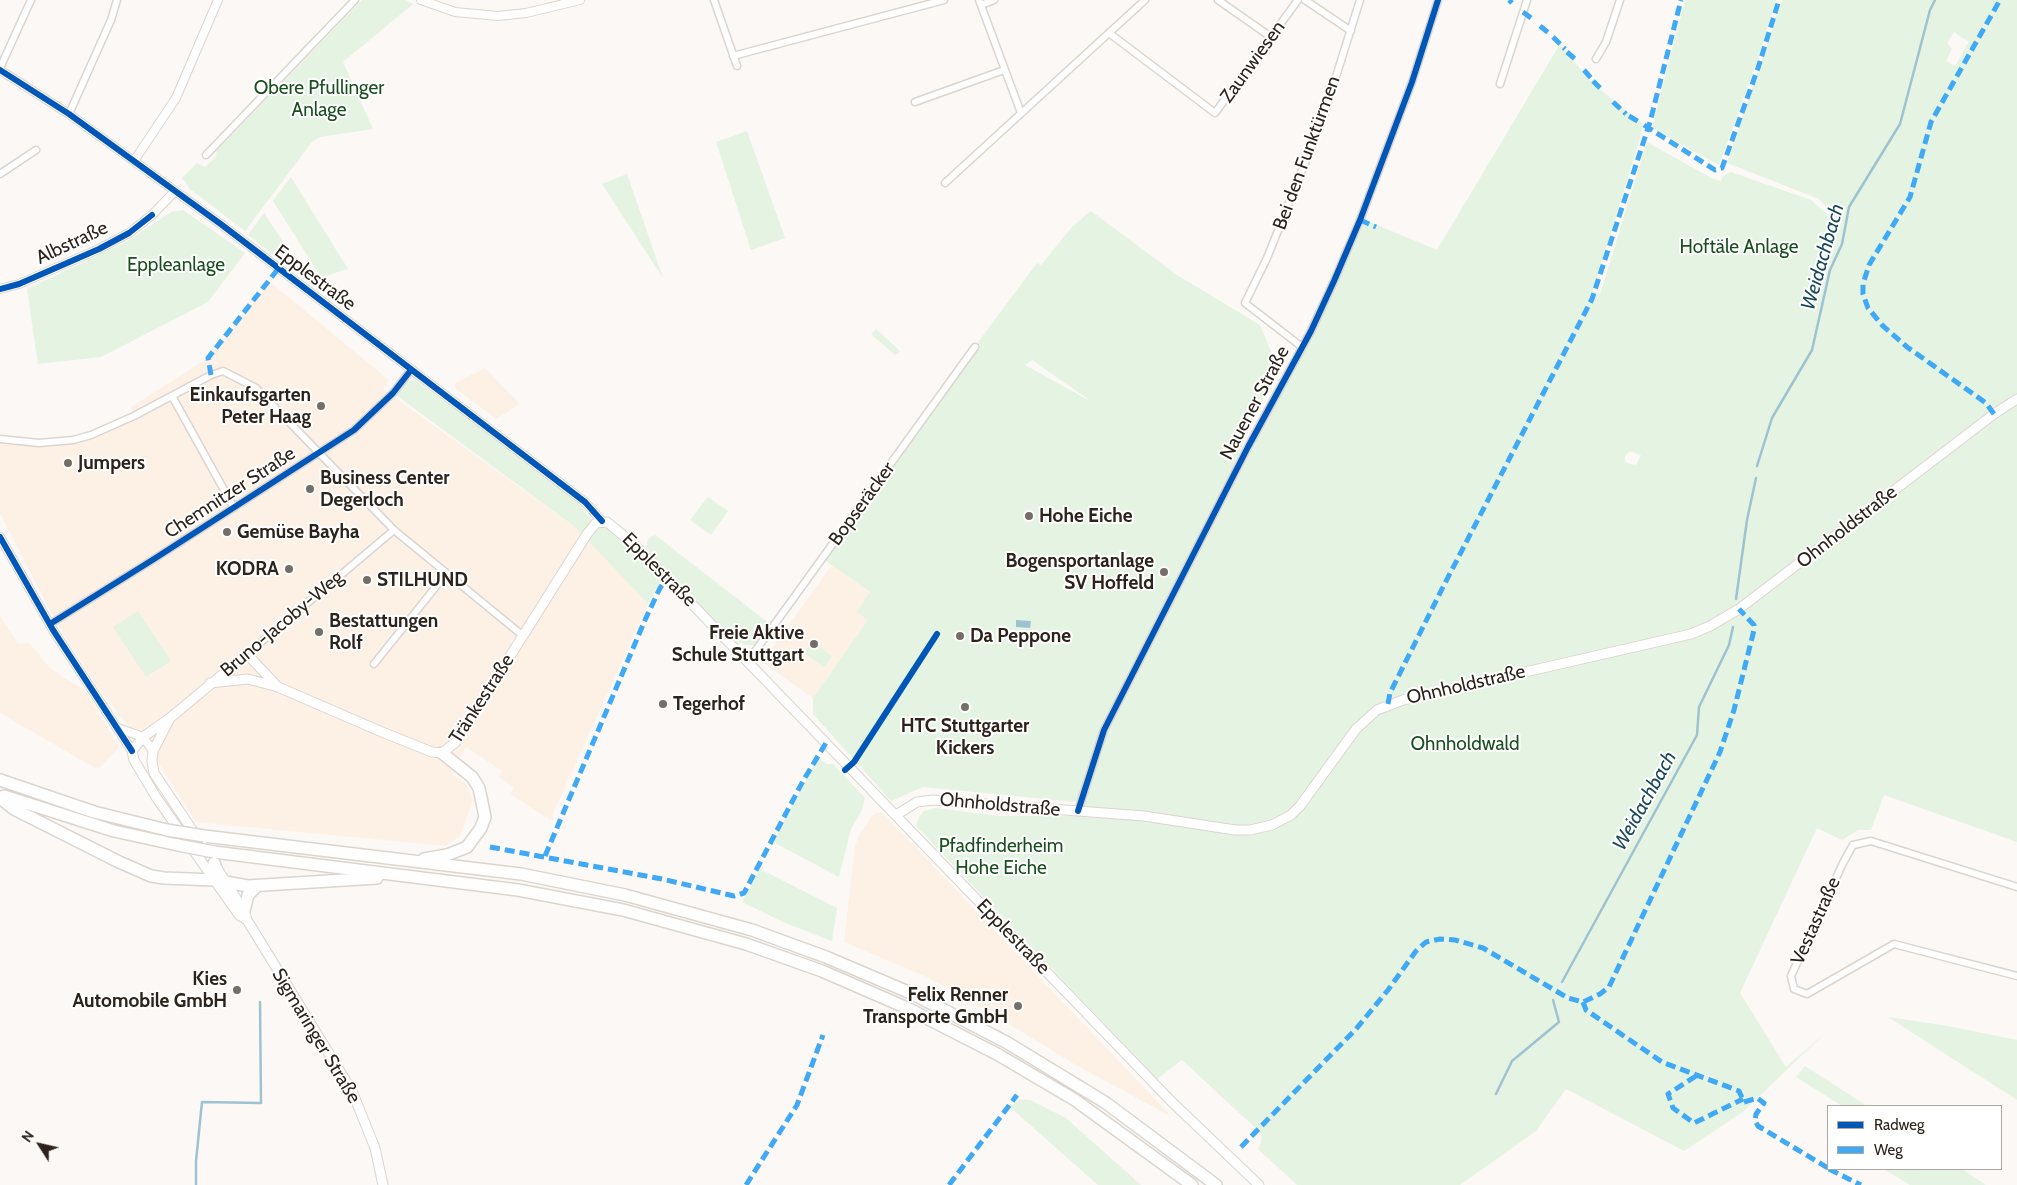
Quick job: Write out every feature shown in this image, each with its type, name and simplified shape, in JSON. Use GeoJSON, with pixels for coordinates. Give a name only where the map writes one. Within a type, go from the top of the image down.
{"type":"FeatureCollection","features":[{"type":"Feature","properties":{"kind":"highway"},"geometry":{"type":"LineString","coordinates":[[409,861],[459,852],[474,838],[485,816],[484,803],[476,783],[442,753]]}},
{"type":"Feature","properties":{"kind":"highway"},"geometry":{"type":"LineString","coordinates":[[1,780],[94,812],[167,830],[521,874],[625,895],[743,927],[826,957],[913,994],[1040,1061],[1106,1103],[1213,1182]]}},
{"type":"Feature","properties":{"kind":"highway"},"geometry":{"type":"LineString","coordinates":[[0,796],[96,826],[178,845],[214,857],[407,876],[518,890],[623,910],[746,944],[822,972],[907,1008],[1040,1079],[1096,1115],[1192,1185]]}},
{"type":"Feature","properties":{"kind":"highway"},"geometry":{"type":"LineString","coordinates":[[0,796],[14,809],[137,870],[175,880],[214,880],[257,886],[407,876]]}},
{"type":"Feature","properties":{"kind":"highway"},"geometry":{"type":"LineString","coordinates":[[214,857],[217,871],[214,880]]}},
{"type":"Feature","properties":{"kind":"highway"},"geometry":{"type":"LineString","coordinates":[[245,915],[248,895],[257,886]]}},
{"type":"Feature","properties":{"kind":"main road","name":"Ohnholdstraße"},"geometry":{"type":"LineString","coordinates":[[896,815],[917,802],[932,800],[1182,820],[1236,830],[1250,830],[1272,826],[1291,815],[1300,806],[1356,729],[1377,710],[1403,700],[1691,634],[1710,626],[1739,610],[1997,412],[2017,399]]}},
{"type":"Feature","properties":{"kind":"main road","name":"Epplestraße"},"geometry":{"type":"LineString","coordinates":[[602,522],[608,522],[624,534],[1172,1102],[1259,1185]]}},
{"type":"Feature","properties":{"kind":"main road","name":"Tränkestraße"},"geometry":{"type":"LineString","coordinates":[[210,682],[248,679],[278,686],[382,732],[432,752],[442,753],[456,742],[587,534],[596,523],[602,522]]}},
{"type":"Feature","properties":{"kind":"main road","name":"Tränkestraße"},"geometry":{"type":"LineString","coordinates":[[247,654],[278,686]]}},
{"type":"Feature","properties":{"kind":"main road","name":"Bruno-Jacoby-Weg"},"geometry":{"type":"LineString","coordinates":[[132,751],[143,737],[170,718],[210,682],[247,654]]}},
{"type":"Feature","properties":{"kind":"main road","name":"Bruno-Jacoby-Weg"},"geometry":{"type":"LineString","coordinates":[[153,751],[170,718]]}},
{"type":"Feature","properties":{"kind":"main road","name":"Sigmaringer Straße"},"geometry":{"type":"LineString","coordinates":[[132,751],[134,760],[146,781],[214,880],[239,915],[245,915]]}},
{"type":"Feature","properties":{"kind":"main road","name":"Sigmaringer Straße"},"geometry":{"type":"LineString","coordinates":[[153,751],[152,761],[158,780],[214,857],[245,915],[352,1091],[375,1148],[383,1185]]}},
{"type":"Feature","properties":{"kind":"street"},"geometry":{"type":"LineString","coordinates":[[0,69],[31,0]]}},
{"type":"Feature","properties":{"kind":"street"},"geometry":{"type":"LineString","coordinates":[[69,114],[76,103],[108,28],[117,0]]}},
{"type":"Feature","properties":{"kind":"street"},"geometry":{"type":"LineString","coordinates":[[134,161],[176,98],[218,0]]}},
{"type":"Feature","properties":{"kind":"street"},"geometry":{"type":"LineString","coordinates":[[206,155],[355,0]]}},
{"type":"Feature","properties":{"kind":"street"},"geometry":{"type":"LineString","coordinates":[[421,0],[455,12],[498,16],[526,14],[580,0]]}},
{"type":"Feature","properties":{"kind":"street"},"geometry":{"type":"LineString","coordinates":[[714,0],[737,66]]}},
{"type":"Feature","properties":{"kind":"street"},"geometry":{"type":"LineString","coordinates":[[733,56],[944,0]]}},
{"type":"Feature","properties":{"kind":"street"},"geometry":{"type":"LineString","coordinates":[[994,0],[980,3],[1021,113]]}},
{"type":"Feature","properties":{"kind":"street"},"geometry":{"type":"LineString","coordinates":[[945,183],[1145,0]]}},
{"type":"Feature","properties":{"kind":"street"},"geometry":{"type":"LineString","coordinates":[[1218,0],[1270,38]]}},
{"type":"Feature","properties":{"kind":"street","name":"Zaunwiesen"},"geometry":{"type":"LineString","coordinates":[[1109,33],[1215,113],[1298,0]]}},
{"type":"Feature","properties":{"kind":"street"},"geometry":{"type":"LineString","coordinates":[[1305,0],[1350,31]]}},
{"type":"Feature","properties":{"kind":"street","name":"Bei den Funktürmen"},"geometry":{"type":"LineString","coordinates":[[1302,347],[1245,303],[1267,258],[1323,118],[1360,0]]}},
{"type":"Feature","properties":{"kind":"street","name":"Nauener Straße"},"geometry":{"type":"LineString","coordinates":[[1078,811],[1104,730],[1248,447],[1298,356],[1360,220],[1412,82],[1438,0]]}},
{"type":"Feature","properties":{"kind":"street"},"geometry":{"type":"LineString","coordinates":[[1500,84],[1527,0]]}},
{"type":"Feature","properties":{"kind":"street"},"geometry":{"type":"LineString","coordinates":[[1596,59],[1606,42],[1620,0]]}},
{"type":"Feature","properties":{"kind":"street","name":"Epplestraße"},"geometry":{"type":"LineString","coordinates":[[0,69],[69,114],[175,190],[585,502],[602,522]]}},
{"type":"Feature","properties":{"kind":"street"},"geometry":{"type":"LineString","coordinates":[[915,102],[1004,70]]}},
{"type":"Feature","properties":{"kind":"street"},"geometry":{"type":"LineString","coordinates":[[0,174],[36,150]]}},
{"type":"Feature","properties":{"kind":"street","name":"Albstraße"},"geometry":{"type":"LineString","coordinates":[[0,289],[19,284],[106,245],[152,215],[175,190]]}},
{"type":"Feature","properties":{"kind":"street","name":"Bopseräcker"},"geometry":{"type":"LineString","coordinates":[[748,661],[975,346]]}},
{"type":"Feature","properties":{"kind":"street","name":"Chemnitzer Straße"},"geometry":{"type":"LineString","coordinates":[[50,624],[318,454],[373,414],[411,370]]}},
{"type":"Feature","properties":{"kind":"street"},"geometry":{"type":"LineString","coordinates":[[0,439],[39,443],[73,440],[92,435],[224,371],[256,388],[318,454],[394,530],[522,635]]}},
{"type":"Feature","properties":{"kind":"street"},"geometry":{"type":"LineString","coordinates":[[172,396],[234,508]]}},
{"type":"Feature","properties":{"kind":"street","name":"Bruno-Jacoby-Weg"},"geometry":{"type":"LineString","coordinates":[[247,654],[394,530]]}},
{"type":"Feature","properties":{"kind":"street","name":"Sigmaringer Straße"},"geometry":{"type":"LineString","coordinates":[[0,537],[50,624],[132,751]]}},
{"type":"Feature","properties":{"kind":"street"},"geometry":{"type":"LineString","coordinates":[[374,664],[446,574]]}},
{"type":"Feature","properties":{"kind":"street"},"geometry":{"type":"LineString","coordinates":[[118,728],[143,737]]}},
{"type":"Feature","properties":{"kind":"street","name":"Sigmaringer Straße"},"geometry":{"type":"LineString","coordinates":[[143,737],[153,751]]}},
{"type":"Feature","properties":{"kind":"street","name":"Vestastraße"},"geometry":{"type":"LineString","coordinates":[[2017,887],[1871,841],[1853,845],[1842,863],[1791,976],[1794,989],[1807,994],[1894,944],[2017,976]]}},
{"type":"Feature","properties":{"kind":"shaded area"},"geometry":{"type":"Polygon","coordinates":[[[270,282],[389,380],[383,389],[575,527],[648,604],[550,820],[510,794],[514,788],[499,777],[502,771],[466,747],[450,773],[465,782],[473,800],[460,836],[445,846],[196,822],[156,759],[158,748],[144,735],[134,734],[92,679],[51,613],[0,513],[0,439],[39,443],[73,440],[135,416],[131,407],[208,358],[270,282]]]}},
{"type":"Feature","properties":{"kind":"shaded area"},"geometry":{"type":"Polygon","coordinates":[[[485,368],[520,404],[496,419],[455,388],[455,383],[485,368]]]}},
{"type":"Feature","properties":{"kind":"shaded area","name":"Freie Aktive Schule Stuttgart"},"geometry":{"type":"Polygon","coordinates":[[[832,565],[870,592],[869,620],[813,698],[762,662],[832,565]]]}},
{"type":"Feature","properties":{"kind":"shaded area"},"geometry":{"type":"Polygon","coordinates":[[[0,615],[18,644],[29,643],[49,667],[62,677],[84,689],[119,747],[101,767],[95,768],[0,713],[0,615]]]}},
{"type":"Feature","properties":{"kind":"shaded area"},"geometry":{"type":"Polygon","coordinates":[[[876,813],[883,813],[1172,1117],[1076,1065],[965,997],[927,977],[844,942],[855,846],[860,834],[871,817],[876,813]]]}},
{"type":"Feature","properties":{"kind":"green space","name":"Obere Pfullinger Anlage"},"geometry":{"type":"Polygon","coordinates":[[[362,0],[405,0],[413,4],[343,62],[373,129],[320,137],[312,142],[245,231],[190,189],[182,178],[197,163],[205,167],[216,157],[217,150],[362,0]]]}},
{"type":"Feature","properties":{"kind":"green space"},"geometry":{"type":"Polygon","coordinates":[[[1685,0],[1776,0],[1759,56],[1719,165],[1652,128],[1685,0]]]}},
{"type":"Feature","properties":{"kind":"green space","name":"Ohnholdwald"},"geometry":{"type":"Polygon","coordinates":[[[1782,0],[2017,0],[2017,842],[1884,795],[1871,830],[1858,830],[1842,840],[1817,828],[1740,993],[1786,1067],[1825,1033],[1744,1111],[1684,1151],[1566,1089],[1536,1131],[1460,1185],[1297,1185],[1258,1149],[1262,1134],[1182,1060],[1157,1079],[916,826],[919,817],[924,811],[936,808],[999,816],[1080,816],[1095,758],[1076,802],[923,787],[891,801],[813,714],[813,698],[868,620],[857,612],[870,592],[819,556],[1037,263],[1041,265],[1072,227],[1091,211],[1177,275],[1260,325],[1277,366],[1229,476],[1145,642],[1115,712],[1306,346],[1365,220],[1437,250],[1560,44],[1591,82],[1644,125],[1593,291],[1600,294],[1647,142],[1713,179],[1721,181],[1723,176],[1731,172],[1811,200],[1829,216],[1831,212],[1819,199],[1727,163],[1782,0]],[[1954,32],[1947,43],[1952,49],[1946,61],[1955,66],[1969,42],[1954,32]],[[1032,360],[1025,365],[1088,400],[1032,360]],[[1630,451],[1625,456],[1626,463],[1636,465],[1641,455],[1630,451]]]}},
{"type":"Feature","properties":{"kind":"green space"},"geometry":{"type":"Polygon","coordinates":[[[747,131],[785,238],[751,250],[716,142],[747,131]]]}},
{"type":"Feature","properties":{"kind":"green space"},"geometry":{"type":"Polygon","coordinates":[[[627,174],[663,278],[602,184],[627,174]]]}},
{"type":"Feature","properties":{"kind":"green space"},"geometry":{"type":"Polygon","coordinates":[[[291,177],[348,269],[321,277],[273,201],[291,177]]]}},
{"type":"Feature","properties":{"kind":"green space","name":"Eppleanlage"},"geometry":{"type":"Polygon","coordinates":[[[183,210],[245,253],[208,302],[101,357],[38,364],[27,289],[126,242],[171,212],[183,210]]]}},
{"type":"Feature","properties":{"kind":"green space"},"geometry":{"type":"Polygon","coordinates":[[[264,213],[307,278],[303,279],[248,235],[264,213]]]}},
{"type":"Feature","properties":{"kind":"green space"},"geometry":{"type":"Polygon","coordinates":[[[876,329],[900,351],[895,355],[871,334],[876,329]]]}},
{"type":"Feature","properties":{"kind":"green space"},"geometry":{"type":"Polygon","coordinates":[[[414,379],[571,495],[581,505],[588,517],[630,544],[662,578],[648,604],[575,527],[396,395],[407,382],[414,379]]]}},
{"type":"Feature","properties":{"kind":"green space"},"geometry":{"type":"Polygon","coordinates":[[[708,497],[728,511],[711,535],[690,520],[708,497]]]}},
{"type":"Feature","properties":{"kind":"green space"},"geometry":{"type":"Polygon","coordinates":[[[655,535],[770,624],[755,645],[745,645],[736,642],[649,553],[647,543],[649,538],[655,535]]]}},
{"type":"Feature","properties":{"kind":"green space"},"geometry":{"type":"Polygon","coordinates":[[[138,611],[171,661],[146,677],[113,627],[138,611]]]}},
{"type":"Feature","properties":{"kind":"green space"},"geometry":{"type":"Polygon","coordinates":[[[812,641],[832,656],[824,667],[804,653],[812,641]]]}},
{"type":"Feature","properties":{"kind":"green space"},"geometry":{"type":"Polygon","coordinates":[[[818,758],[827,764],[833,764],[865,798],[862,810],[851,829],[839,877],[773,842],[818,758]]]}},
{"type":"Feature","properties":{"kind":"green space"},"geometry":{"type":"Polygon","coordinates":[[[760,869],[837,908],[832,941],[783,922],[742,902],[760,869]]]}},
{"type":"Feature","properties":{"kind":"green space"},"geometry":{"type":"Polygon","coordinates":[[[1888,1017],[1948,1026],[2017,1040],[2017,1100],[1888,1017]]]}},
{"type":"Feature","properties":{"kind":"green space"},"geometry":{"type":"Polygon","coordinates":[[[1805,1066],[1865,1105],[1840,1105],[1796,1077],[1805,1066]]]}},
{"type":"Feature","properties":{"kind":"green space"},"geometry":{"type":"Polygon","coordinates":[[[1020,1099],[1030,1100],[1066,1118],[1141,1185],[1098,1185],[1010,1107],[1020,1099]]]}},
{"type":"Feature","properties":{"kind":"green space"},"geometry":{"type":"Polygon","coordinates":[[[1886,1170],[1964,1170],[1986,1185],[1910,1185],[1886,1170]]]}},
{"type":"Feature","properties":{"kind":"water"},"geometry":{"type":"Polygon","coordinates":[[[1016,620],[1031,621],[1030,628],[1016,627],[1016,620]]]}},
{"type":"Feature","properties":{"kind":"waterway","name":"Weidachbach"},"geometry":{"type":"LineString","coordinates":[[1757,466],[1772,418],[1812,350],[1830,270],[1842,244],[1849,207],[1900,124],[1930,10],[1935,0]]}},
{"type":"Feature","properties":{"kind":"waterway","name":"Weidachbach"},"geometry":{"type":"LineString","coordinates":[[1736,599],[1747,520],[1756,478]]}},
{"type":"Feature","properties":{"kind":"waterway","name":"Weidachbach"},"geometry":{"type":"LineString","coordinates":[[1562,982],[1697,735],[1699,707],[1729,645],[1733,627]]}},
{"type":"Feature","properties":{"kind":"waterway","name":"Weidachbach"},"geometry":{"type":"LineString","coordinates":[[1496,1094],[1512,1061],[1559,1022],[1553,1000]]}},
{"type":"Feature","properties":{"kind":"waterway"},"geometry":{"type":"LineString","coordinates":[[196,1185],[196,1161],[202,1102],[261,1103],[260,1002]]}},
{"type":"Feature","properties":{"kind":"marked path"},"geometry":{"type":"LineString","coordinates":[[1509,0],[1512,3]]}},
{"type":"Feature","properties":{"kind":"marked path"},"geometry":{"type":"LineString","coordinates":[[1388,704],[1390,693],[1443,587],[1592,299],[1650,122],[1681,0]]}},
{"type":"Feature","properties":{"kind":"marked path"},"geometry":{"type":"LineString","coordinates":[[1644,125],[1715,170],[1722,168],[1758,68],[1779,0]]}},
{"type":"Feature","properties":{"kind":"marked path"},"geometry":{"type":"LineString","coordinates":[[1994,414],[1986,403],[1907,347],[1882,325],[1868,308],[1863,294],[1863,284],[1869,265],[1910,197],[1931,122],[2000,0]]}},
{"type":"Feature","properties":{"kind":"marked path"},"geometry":{"type":"LineString","coordinates":[[1523,12],[1531,18]]}},
{"type":"Feature","properties":{"kind":"marked path"},"geometry":{"type":"LineString","coordinates":[[1540,26],[1550,34]]}},
{"type":"Feature","properties":{"kind":"marked path"},"geometry":{"type":"LineString","coordinates":[[1553,37],[1565,49]]}},
{"type":"Feature","properties":{"kind":"marked path"},"geometry":{"type":"LineString","coordinates":[[1567,52],[1575,59]]}},
{"type":"Feature","properties":{"kind":"marked path"},"geometry":{"type":"LineString","coordinates":[[1584,70],[1591,78]]}},
{"type":"Feature","properties":{"kind":"marked path"},"geometry":{"type":"LineString","coordinates":[[1593,81],[1602,90]]}},
{"type":"Feature","properties":{"kind":"marked path"},"geometry":{"type":"LineString","coordinates":[[1613,102],[1626,114]]}},
{"type":"Feature","properties":{"kind":"marked path"},"geometry":{"type":"LineString","coordinates":[[1629,116],[1641,123]]}},
{"type":"Feature","properties":{"kind":"marked path"},"geometry":{"type":"LineString","coordinates":[[1360,220],[1376,227]]}},
{"type":"Feature","properties":{"kind":"marked path"},"geometry":{"type":"LineString","coordinates":[[211,375],[208,358],[278,269]]}},
{"type":"Feature","properties":{"kind":"marked path"},"geometry":{"type":"LineString","coordinates":[[545,856],[645,620],[660,588],[667,578]]}},
{"type":"Feature","properties":{"kind":"marked path"},"geometry":{"type":"LineString","coordinates":[[1241,1147],[1356,1029],[1388,990],[1416,951],[1426,942],[1440,939],[1455,940],[1483,948],[1568,998],[1583,1002],[1600,994],[1609,987],[1720,752],[1734,710],[1754,630],[1754,625],[1739,609]]}},
{"type":"Feature","properties":{"kind":"marked path"},"geometry":{"type":"LineString","coordinates":[[490,847],[662,879],[734,896],[744,893],[803,781],[826,743]]}},
{"type":"Feature","properties":{"kind":"marked path"},"geometry":{"type":"LineString","coordinates":[[1583,1002],[1586,1010],[1662,1062],[1739,1091],[1744,1102],[1757,1098],[1764,1103],[1756,1114],[1755,1121],[1758,1126],[1827,1167]]}},
{"type":"Feature","properties":{"kind":"marked path"},"geometry":{"type":"LineString","coordinates":[[746,1185],[797,1105],[823,1035]]}},
{"type":"Feature","properties":{"kind":"marked path"},"geometry":{"type":"LineString","coordinates":[[1696,1076],[1668,1094],[1673,1108],[1694,1123],[1743,1099]]}},
{"type":"Feature","properties":{"kind":"marked path"},"geometry":{"type":"LineString","coordinates":[[949,1185],[1017,1095]]}},
{"type":"Feature","properties":{"kind":"marked path"},"geometry":{"type":"LineString","coordinates":[[1831,1170],[1861,1185]]}},
{"type":"Feature","properties":{"kind":"cycle path"},"geometry":{"type":"LineString","coordinates":[[1078,811],[1104,730],[1248,447],[1311,331],[1334,281],[1360,220],[1412,82],[1438,0]]}},
{"type":"Feature","properties":{"kind":"cycle path"},"geometry":{"type":"LineString","coordinates":[[0,70],[69,114],[222,225],[585,502],[602,521]]}},
{"type":"Feature","properties":{"kind":"cycle path"},"geometry":{"type":"LineString","coordinates":[[0,289],[19,284],[99,249],[129,233],[152,215]]}},
{"type":"Feature","properties":{"kind":"cycle path"},"geometry":{"type":"LineString","coordinates":[[50,624],[354,430],[393,393],[411,370]]}},
{"type":"Feature","properties":{"kind":"cycle path"},"geometry":{"type":"LineString","coordinates":[[0,537],[53,630],[132,751]]}},
{"type":"Feature","properties":{"kind":"cycle path"},"geometry":{"type":"LineString","coordinates":[[845,770],[854,762],[937,634]]}},
{"type":"Feature","properties":{"kind":"place","name":"Einkaufsgarten Peter Haag"},"geometry":{"type":"Point","coordinates":[321,406]}},
{"type":"Feature","properties":{"kind":"place","name":"Jumpers"},"geometry":{"type":"Point","coordinates":[68,463]}},
{"type":"Feature","properties":{"kind":"place","name":"Business Center Degerloch"},"geometry":{"type":"Point","coordinates":[310,489]}},
{"type":"Feature","properties":{"kind":"place","name":"Hohe Eiche"},"geometry":{"type":"Point","coordinates":[1029,516]}},
{"type":"Feature","properties":{"kind":"place","name":"Gemüse Bayha"},"geometry":{"type":"Point","coordinates":[227,532]}},
{"type":"Feature","properties":{"kind":"place","name":"KODRA"},"geometry":{"type":"Point","coordinates":[289,569]}},
{"type":"Feature","properties":{"kind":"place","name":"Bogensportanlage SV Hoffeld"},"geometry":{"type":"Point","coordinates":[1164,572]}},
{"type":"Feature","properties":{"kind":"place","name":"STILHUND"},"geometry":{"type":"Point","coordinates":[367,580]}},
{"type":"Feature","properties":{"kind":"place","name":"Bestattungen Rolf"},"geometry":{"type":"Point","coordinates":[319,632]}},
{"type":"Feature","properties":{"kind":"place","name":"Da Peppone"},"geometry":{"type":"Point","coordinates":[960,636]}},
{"type":"Feature","properties":{"kind":"place","name":"Freie Aktive Schule Stuttgart"},"geometry":{"type":"Point","coordinates":[814,644]}},
{"type":"Feature","properties":{"kind":"place","name":"Tegerhof"},"geometry":{"type":"Point","coordinates":[663,704]}},
{"type":"Feature","properties":{"kind":"place","name":"HTC Stuttgarter Kickers"},"geometry":{"type":"Point","coordinates":[965,707]}},
{"type":"Feature","properties":{"kind":"place","name":"Kies Automobile GmbH"},"geometry":{"type":"Point","coordinates":[237,990]}},
{"type":"Feature","properties":{"kind":"place","name":"Felix Renner Transporte GmbH"},"geometry":{"type":"Point","coordinates":[1018,1006]}},
{"type":"Feature","properties":{"kind":"park label","name":"Hoftäle Anlage"},"geometry":{"type":"Point","coordinates":[1739,247]}},
{"type":"Feature","properties":{"kind":"park label","name":"Pfadfinderheim Hohe Eiche"},"geometry":{"type":"Point","coordinates":[1001,857]}}]}
